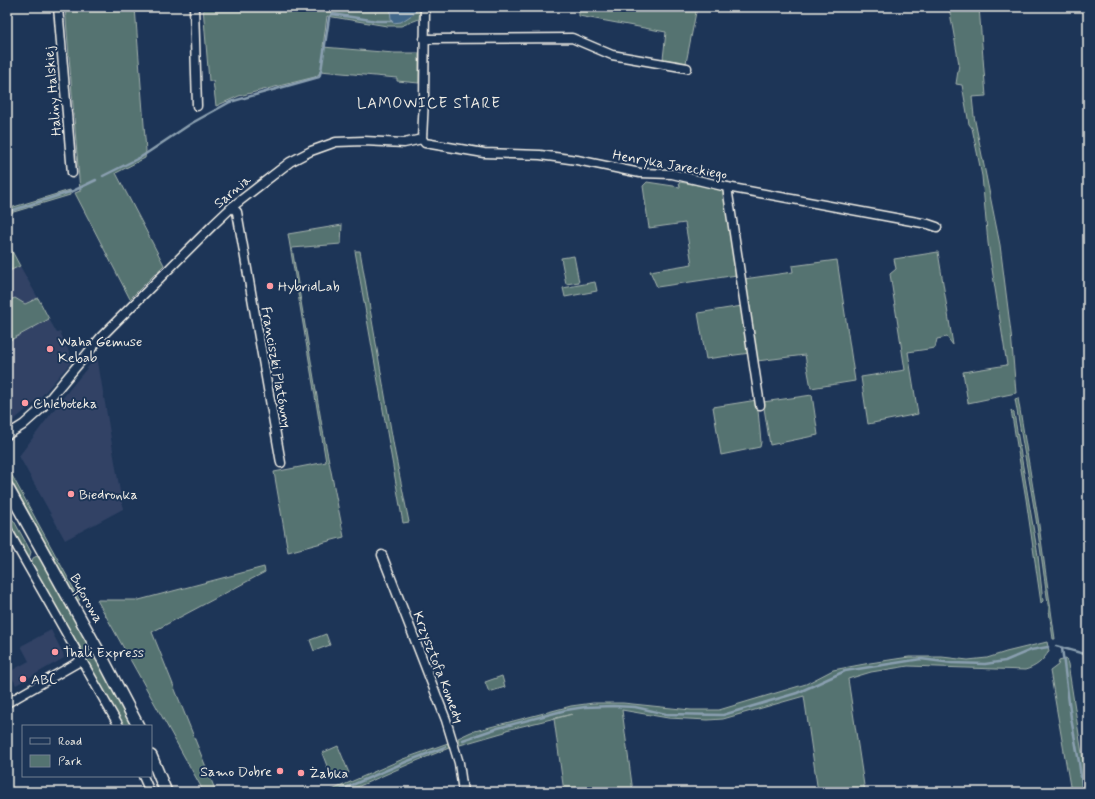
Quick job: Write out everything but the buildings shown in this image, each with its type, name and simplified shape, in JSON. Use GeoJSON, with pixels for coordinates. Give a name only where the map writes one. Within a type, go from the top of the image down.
{"type":"FeatureCollection","features":[{"type":"Feature","properties":{"kind":"main road","name":"Buforowa"},"geometry":{"type":"LineString","coordinates":[[7,487],[105,662],[137,725]]}},
{"type":"Feature","properties":{"kind":"main road"},"geometry":{"type":"LineString","coordinates":[[152,758],[166,792]]}},
{"type":"Feature","properties":{"kind":"street","name":"Haliny Halskiej"},"geometry":{"type":"LineString","coordinates":[[58,7],[72,173]]}},
{"type":"Feature","properties":{"kind":"street"},"geometry":{"type":"LineString","coordinates":[[194,7],[197,106]]}},
{"type":"Feature","properties":{"kind":"street"},"geometry":{"type":"LineString","coordinates":[[422,139],[425,7]]}},
{"type":"Feature","properties":{"kind":"street"},"geometry":{"type":"LineString","coordinates":[[424,39],[572,38],[612,55],[687,68]]}},
{"type":"Feature","properties":{"kind":"street","name":"Henryka Jareckiego"},"geometry":{"type":"LineString","coordinates":[[422,139],[426,143],[484,153],[540,155],[577,160],[640,173],[672,174],[727,187],[928,224],[937,227]]}},
{"type":"Feature","properties":{"kind":"street","name":"Sarnia"},"geometry":{"type":"LineString","coordinates":[[7,435],[23,425],[41,409],[101,337],[232,207],[290,162],[311,151],[344,141],[404,143],[422,139]]}},
{"type":"Feature","properties":{"kind":"street"},"geometry":{"type":"LineString","coordinates":[[727,187],[760,405]]}},
{"type":"Feature","properties":{"kind":"street","name":"Franciszki Platówny"},"geometry":{"type":"LineString","coordinates":[[232,207],[237,212],[281,463]]}},
{"type":"Feature","properties":{"kind":"street"},"geometry":{"type":"LineString","coordinates":[[7,529],[118,725]]}},
{"type":"Feature","properties":{"kind":"street","name":"Krzysztofa Komedy"},"geometry":{"type":"LineString","coordinates":[[382,554],[446,720],[459,763],[463,792]]}},
{"type":"Feature","properties":{"kind":"street"},"geometry":{"type":"LineString","coordinates":[[7,703],[82,660]]}},
{"type":"Feature","properties":{"kind":"street"},"geometry":{"type":"LineString","coordinates":[[143,777],[150,792]]}},
{"type":"Feature","properties":{"kind":"shaded area"},"geometry":{"type":"Polygon","coordinates":[[[392,7],[415,7],[415,13],[401,22],[393,23],[391,19],[392,7]]]}},
{"type":"Feature","properties":{"kind":"shaded area"},"geometry":{"type":"Polygon","coordinates":[[[20,266],[38,298],[25,304],[15,298],[7,301],[7,272],[20,266]]]}},
{"type":"Feature","properties":{"kind":"shaded area"},"geometry":{"type":"Polygon","coordinates":[[[49,319],[57,333],[60,332],[73,360],[40,398],[7,424],[7,342],[49,319]]]}},
{"type":"Feature","properties":{"kind":"shaded area"},"geometry":{"type":"Polygon","coordinates":[[[97,356],[123,509],[65,540],[19,456],[97,356]]]}},
{"type":"Feature","properties":{"kind":"shaded area"},"geometry":{"type":"Polygon","coordinates":[[[51,630],[64,658],[16,685],[9,672],[29,661],[21,646],[51,630]]]}},
{"type":"Feature","properties":{"kind":"green space"},"geometry":{"type":"Polygon","coordinates":[[[65,7],[135,7],[146,151],[145,158],[116,173],[164,265],[130,299],[75,193],[80,191],[65,7]]]}},
{"type":"Feature","properties":{"kind":"green space"},"geometry":{"type":"Polygon","coordinates":[[[203,7],[420,7],[419,19],[401,26],[387,26],[327,16],[323,47],[394,53],[419,53],[419,83],[397,81],[397,78],[320,71],[315,77],[239,96],[216,106],[213,81],[209,81],[203,7]]]}},
{"type":"Feature","properties":{"kind":"green space"},"geometry":{"type":"Polygon","coordinates":[[[579,7],[697,7],[686,63],[663,59],[666,32],[579,16],[579,7]]]}},
{"type":"Feature","properties":{"kind":"green space"},"geometry":{"type":"Polygon","coordinates":[[[949,7],[979,7],[986,96],[972,97],[974,116],[1000,245],[1011,333],[1016,393],[968,403],[963,372],[1007,365],[988,243],[982,176],[972,128],[969,124],[962,85],[956,84],[959,64],[949,7]]]}},
{"type":"Feature","properties":{"kind":"green space"},"geometry":{"type":"Polygon","coordinates":[[[647,182],[680,187],[679,182],[718,188],[725,193],[737,275],[657,287],[650,271],[692,264],[685,223],[649,228],[643,186],[647,182]]]}},
{"type":"Feature","properties":{"kind":"green space"},"geometry":{"type":"Polygon","coordinates":[[[70,190],[70,195],[7,214],[7,209],[70,190]]]}},
{"type":"Feature","properties":{"kind":"green space"},"geometry":{"type":"Polygon","coordinates":[[[342,225],[341,244],[292,248],[322,426],[344,537],[288,552],[274,472],[326,462],[288,234],[342,225]]]}},
{"type":"Feature","properties":{"kind":"green space"},"geometry":{"type":"Polygon","coordinates":[[[7,242],[20,266],[7,272],[7,242]]]}},
{"type":"Feature","properties":{"kind":"green space"},"geometry":{"type":"Polygon","coordinates":[[[355,251],[360,251],[395,453],[409,522],[403,523],[355,251]]]}},
{"type":"Feature","properties":{"kind":"green space"},"geometry":{"type":"Polygon","coordinates":[[[938,252],[953,345],[947,337],[937,339],[935,348],[908,352],[918,414],[868,424],[861,377],[905,370],[890,274],[896,269],[894,259],[938,252]]]}},
{"type":"Feature","properties":{"kind":"green space"},"geometry":{"type":"Polygon","coordinates":[[[574,256],[579,282],[566,284],[561,258],[574,256]]]}},
{"type":"Feature","properties":{"kind":"green space"},"geometry":{"type":"Polygon","coordinates":[[[837,260],[855,381],[811,388],[805,355],[757,361],[744,279],[793,272],[792,266],[837,260]]]}},
{"type":"Feature","properties":{"kind":"green space"},"geometry":{"type":"Polygon","coordinates":[[[595,282],[597,291],[565,297],[563,288],[595,282]]]}},
{"type":"Feature","properties":{"kind":"green space"},"geometry":{"type":"Polygon","coordinates":[[[15,298],[25,304],[38,298],[49,319],[7,342],[7,301],[15,298]]]}},
{"type":"Feature","properties":{"kind":"green space"},"geometry":{"type":"Polygon","coordinates":[[[742,306],[750,353],[706,359],[698,313],[742,306]]]}},
{"type":"Feature","properties":{"kind":"green space"},"geometry":{"type":"Polygon","coordinates":[[[812,395],[818,435],[770,445],[763,402],[812,395]]]}},
{"type":"Feature","properties":{"kind":"green space"},"geometry":{"type":"Polygon","coordinates":[[[1018,398],[1038,518],[1055,639],[1053,639],[1036,519],[1015,399],[1018,398]]]}},
{"type":"Feature","properties":{"kind":"green space"},"geometry":{"type":"Polygon","coordinates":[[[757,400],[761,442],[760,447],[721,455],[713,407],[757,400]]]}},
{"type":"Feature","properties":{"kind":"green space"},"geometry":{"type":"Polygon","coordinates":[[[1011,410],[1014,413],[1038,556],[1043,601],[1041,603],[1026,499],[1011,410]]]}},
{"type":"Feature","properties":{"kind":"green space"},"geometry":{"type":"Polygon","coordinates":[[[9,470],[80,600],[77,600],[73,595],[7,473],[9,470]]]}},
{"type":"Feature","properties":{"kind":"green space"},"geometry":{"type":"Polygon","coordinates":[[[7,513],[14,521],[31,552],[29,559],[7,521],[7,513]]]}},
{"type":"Feature","properties":{"kind":"green space"},"geometry":{"type":"Polygon","coordinates":[[[37,556],[45,566],[120,701],[132,725],[122,725],[78,643],[76,644],[31,564],[33,558],[37,556]]]}},
{"type":"Feature","properties":{"kind":"green space"},"geometry":{"type":"Polygon","coordinates":[[[264,567],[265,572],[152,632],[216,792],[204,792],[97,600],[139,600],[264,567]]]}},
{"type":"Feature","properties":{"kind":"green space"},"geometry":{"type":"Polygon","coordinates":[[[326,634],[330,645],[314,651],[310,640],[326,634]]]}},
{"type":"Feature","properties":{"kind":"green space"},"geometry":{"type":"Polygon","coordinates":[[[1047,642],[1049,651],[1044,658],[1036,665],[1025,670],[908,666],[871,672],[848,679],[865,792],[818,792],[804,696],[723,719],[708,720],[668,718],[622,710],[633,792],[564,792],[554,719],[572,714],[506,730],[505,732],[460,745],[458,738],[471,732],[571,706],[593,703],[623,703],[691,710],[719,710],[806,684],[833,670],[909,657],[942,657],[968,660],[987,658],[1047,642]]]}},
{"type":"Feature","properties":{"kind":"green space"},"geometry":{"type":"Polygon","coordinates":[[[1066,659],[1088,792],[1071,792],[1050,671],[1058,665],[1059,661],[1066,659]]]}},
{"type":"Feature","properties":{"kind":"green space"},"geometry":{"type":"Polygon","coordinates":[[[502,676],[505,687],[489,692],[485,682],[502,676]]]}},
{"type":"Feature","properties":{"kind":"green space"},"geometry":{"type":"Polygon","coordinates":[[[448,743],[449,748],[346,792],[330,792],[403,759],[448,743]]]}},
{"type":"Feature","properties":{"kind":"green space"},"geometry":{"type":"Polygon","coordinates":[[[338,746],[349,773],[332,779],[322,753],[338,746]]]}},
{"type":"Feature","properties":{"kind":"waterway"},"geometry":{"type":"LineString","coordinates":[[103,176],[141,157],[192,123],[230,102],[319,77],[329,18],[332,14],[377,21],[392,21]]}},
{"type":"Feature","properties":{"kind":"waterway"},"geometry":{"type":"LineString","coordinates":[[7,212],[73,191],[96,180]]}},
{"type":"Feature","properties":{"kind":"waterway"},"geometry":{"type":"LineString","coordinates":[[1056,646],[1088,655]]}},
{"type":"Feature","properties":{"kind":"waterway"},"geometry":{"type":"LineString","coordinates":[[463,740],[498,728],[566,710],[585,707],[635,707],[666,714],[723,715],[797,693],[845,671],[921,659],[952,663],[985,664],[1005,661],[1031,650],[1048,647]]}},
{"type":"Feature","properties":{"kind":"waterway"},"geometry":{"type":"LineString","coordinates":[[1062,648],[1083,792]]}},
{"type":"Feature","properties":{"kind":"waterway"},"geometry":{"type":"LineString","coordinates":[[336,792],[445,747]]}},
{"type":"Feature","properties":{"kind":"place","name":"HybridLab"},"geometry":{"type":"Point","coordinates":[270,286]}},
{"type":"Feature","properties":{"kind":"place","name":"Waha Gemuse Kebab"},"geometry":{"type":"Point","coordinates":[50,349]}},
{"type":"Feature","properties":{"kind":"place","name":"Chleboteka"},"geometry":{"type":"Point","coordinates":[25,403]}},
{"type":"Feature","properties":{"kind":"place","name":"Biedronka"},"geometry":{"type":"Point","coordinates":[71,494]}},
{"type":"Feature","properties":{"kind":"place","name":"Thali Express"},"geometry":{"type":"Point","coordinates":[55,652]}},
{"type":"Feature","properties":{"kind":"place","name":"ABC"},"geometry":{"type":"Point","coordinates":[23,679]}},
{"type":"Feature","properties":{"kind":"place","name":"Samo Dobre"},"geometry":{"type":"Point","coordinates":[280,771]}},
{"type":"Feature","properties":{"kind":"place","name":"Żabka"},"geometry":{"type":"Point","coordinates":[301,773]}},
{"type":"Feature","properties":{"kind":"district","name":"LAMOWICE STARE"},"geometry":{"type":"Point","coordinates":[429,103]}}]}
